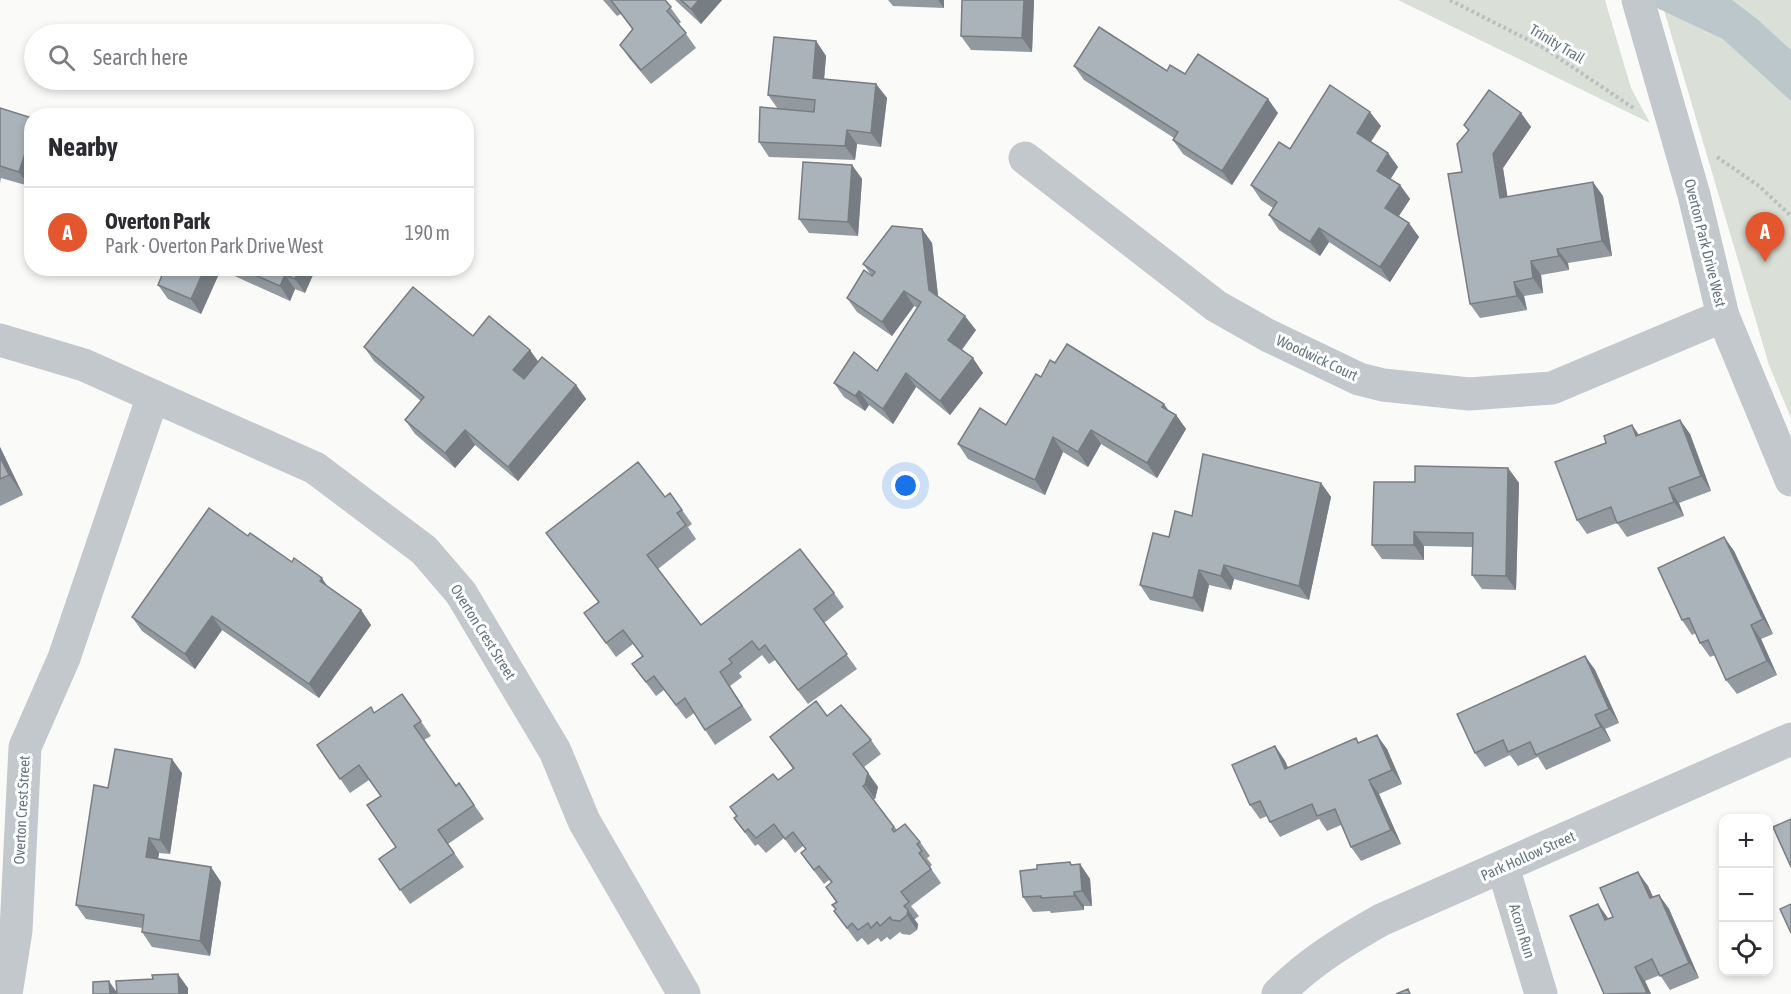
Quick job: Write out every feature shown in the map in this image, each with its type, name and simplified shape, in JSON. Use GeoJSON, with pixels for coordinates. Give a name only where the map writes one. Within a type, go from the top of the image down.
{"type":"FeatureCollection","features":[{"type":"Feature","properties":{"kind":"street","name":"Overton Park Drive West"},"geometry":{"type":"LineString","coordinates":[[1638,0],[1654,105],[1694,195],[1723,316],[1791,480]]}},
{"type":"Feature","properties":{"kind":"street","name":"Woodwick Court"},"geometry":{"type":"LineString","coordinates":[[1024,158],[1216,306],[1267,335],[1359,379],[1383,385],[1469,394],[1552,388],[1723,316]]}},
{"type":"Feature","properties":{"kind":"street","name":"Overton Crest Street"},"geometry":{"type":"LineString","coordinates":[[0,340],[84,364],[315,468],[424,550],[461,593],[555,751],[584,821],[684,994]]}},
{"type":"Feature","properties":{"kind":"street","name":"Overton Crest Street"},"geometry":{"type":"LineString","coordinates":[[6,994],[16,931],[25,747],[64,658],[153,396]]}},
{"type":"Feature","properties":{"kind":"street","name":"Park Hollow Street"},"geometry":{"type":"LineString","coordinates":[[1278,994],[1331,949],[1381,920],[1791,739]]}},
{"type":"Feature","properties":{"kind":"street","name":"Acorn Run"},"geometry":{"type":"LineString","coordinates":[[1503,867],[1541,994]]}},
{"type":"Feature","properties":{"kind":"path","name":"Trinity Trail"},"geometry":{"type":"LineString","coordinates":[[1450,0],[1544,48],[1636,110],[1654,105]]}},
{"type":"Feature","properties":{"kind":"path"},"geometry":{"type":"LineString","coordinates":[[1711,153],[1759,186],[1791,216]]}},
{"type":"Feature","properties":{"kind":"shaded area"},"geometry":{"type":"Polygon","coordinates":[[[1398,0],[1605,0],[1631,88],[1650,123],[1398,0]]]}},
{"type":"Feature","properties":{"kind":"shaded area"},"geometry":{"type":"Polygon","coordinates":[[[1640,0],[1732,0],[1791,50],[1791,101],[1723,39],[1640,0]]]}},
{"type":"Feature","properties":{"kind":"shaded area"},"geometry":{"type":"Polygon","coordinates":[[[1661,0],[1791,0],[1791,418],[1769,365],[1661,0]]]}},
{"type":"Feature","properties":{"kind":"building"},"geometry":{"type":"Polygon","coordinates":[[[611,0],[665,0],[671,7],[667,11],[686,33],[641,70],[620,45],[633,29],[611,0]]]}},
{"type":"Feature","properties":{"kind":"building"},"geometry":{"type":"Polygon","coordinates":[[[681,0],[699,0],[691,9],[681,0]]]}},
{"type":"Feature","properties":{"kind":"building"},"geometry":{"type":"Polygon","coordinates":[[[962,0],[1024,0],[1022,38],[961,36],[962,0]]]}},
{"type":"Feature","properties":{"kind":"building"},"geometry":{"type":"Polygon","coordinates":[[[1099,27],[1167,71],[1170,65],[1185,74],[1198,54],[1268,99],[1222,171],[1173,140],[1178,132],[1074,66],[1099,27]]]}},
{"type":"Feature","properties":{"kind":"building"},"geometry":{"type":"Polygon","coordinates":[[[774,37],[816,41],[813,78],[876,84],[871,133],[847,130],[845,146],[759,142],[760,107],[814,112],[815,100],[768,95],[774,37]]]}},
{"type":"Feature","properties":{"kind":"building"},"geometry":{"type":"Polygon","coordinates":[[[1330,85],[1370,112],[1357,133],[1388,153],[1377,171],[1400,185],[1385,208],[1409,223],[1380,267],[1319,228],[1310,242],[1269,215],[1277,202],[1251,185],[1279,142],[1290,149],[1330,85]]]}},
{"type":"Feature","properties":{"kind":"building"},"geometry":{"type":"Polygon","coordinates":[[[1489,90],[1521,113],[1493,154],[1500,198],[1593,182],[1602,241],[1557,249],[1559,256],[1531,261],[1533,278],[1514,282],[1517,296],[1470,304],[1448,174],[1462,172],[1457,144],[1469,130],[1464,125],[1489,90]]]}},
{"type":"Feature","properties":{"kind":"building"},"geometry":{"type":"Polygon","coordinates":[[[0,108],[24,116],[24,157],[19,172],[0,166],[0,108]]]}},
{"type":"Feature","properties":{"kind":"building"},"geometry":{"type":"Polygon","coordinates":[[[803,162],[852,165],[848,222],[799,219],[803,162]]]}},
{"type":"Feature","properties":{"kind":"building"},"geometry":{"type":"Polygon","coordinates":[[[892,226],[922,229],[929,290],[965,316],[948,340],[973,358],[940,401],[906,373],[883,409],[859,391],[855,396],[834,383],[854,352],[877,371],[921,302],[904,291],[882,322],[847,298],[864,270],[872,276],[875,272],[863,264],[892,226]]]}},
{"type":"Feature","properties":{"kind":"building"},"geometry":{"type":"Polygon","coordinates":[[[162,276],[201,276],[191,299],[158,285],[162,276]]]}},
{"type":"Feature","properties":{"kind":"building"},"geometry":{"type":"Polygon","coordinates":[[[257,276],[285,276],[280,286],[257,276]]]}},
{"type":"Feature","properties":{"kind":"building"},"geometry":{"type":"Polygon","coordinates":[[[413,287],[473,336],[489,316],[530,350],[513,370],[524,379],[542,357],[576,385],[508,467],[465,430],[445,453],[405,420],[424,397],[364,347],[413,287]]]}},
{"type":"Feature","properties":{"kind":"building"},"geometry":{"type":"Polygon","coordinates":[[[1067,344],[1164,404],[1162,407],[1176,415],[1147,463],[1091,430],[1078,452],[1053,437],[1035,480],[958,444],[980,408],[1006,425],[1036,374],[1041,377],[1050,360],[1055,363],[1067,344]]]}},
{"type":"Feature","properties":{"kind":"building"},"geometry":{"type":"Polygon","coordinates":[[[1680,420],[1701,476],[1669,488],[1674,502],[1617,523],[1611,507],[1577,520],[1555,462],[1606,443],[1604,436],[1632,425],[1636,436],[1680,420]]]}},
{"type":"Feature","properties":{"kind":"building"},"geometry":{"type":"Polygon","coordinates":[[[1203,454],[1321,483],[1299,586],[1224,565],[1221,576],[1199,570],[1193,598],[1140,585],[1153,533],[1169,537],[1175,511],[1192,516],[1203,454]]]}},
{"type":"Feature","properties":{"kind":"building"},"geometry":{"type":"Polygon","coordinates":[[[0,457],[9,475],[0,479],[0,457]]]}},
{"type":"Feature","properties":{"kind":"building"},"geometry":{"type":"Polygon","coordinates":[[[638,462],[665,497],[670,493],[682,510],[677,513],[686,525],[647,555],[701,625],[800,549],[834,593],[814,609],[847,654],[798,690],[765,645],[759,650],[752,641],[729,659],[732,663],[720,672],[742,706],[705,730],[685,698],[676,705],[654,676],[646,682],[632,664],[643,656],[623,630],[606,643],[584,613],[599,602],[546,533],[638,462]]]}},
{"type":"Feature","properties":{"kind":"building"},"geometry":{"type":"Polygon","coordinates":[[[1415,466],[1508,468],[1506,576],[1472,575],[1473,533],[1414,532],[1414,545],[1372,545],[1374,482],[1415,482],[1415,466]]]}},
{"type":"Feature","properties":{"kind":"building"},"geometry":{"type":"Polygon","coordinates":[[[209,508],[248,536],[250,533],[292,562],[294,558],[322,578],[320,581],[361,610],[309,684],[212,616],[185,654],[132,617],[209,508]]]}},
{"type":"Feature","properties":{"kind":"building"},"geometry":{"type":"Polygon","coordinates":[[[1724,537],[1763,619],[1751,625],[1767,661],[1726,680],[1708,640],[1700,643],[1689,618],[1682,620],[1658,568],[1724,537]]]}},
{"type":"Feature","properties":{"kind":"building"},"geometry":{"type":"Polygon","coordinates":[[[1585,656],[1609,709],[1595,715],[1601,727],[1536,755],[1530,742],[1508,752],[1503,740],[1475,753],[1457,714],[1585,656]]]}},
{"type":"Feature","properties":{"kind":"building"},"geometry":{"type":"Polygon","coordinates":[[[402,694],[421,721],[414,726],[456,786],[459,783],[474,805],[438,830],[454,853],[400,890],[379,859],[396,847],[367,805],[381,796],[359,765],[340,779],[317,745],[371,707],[374,713],[402,694]]]}},
{"type":"Feature","properties":{"kind":"building"},"geometry":{"type":"Polygon","coordinates":[[[816,701],[827,716],[841,705],[871,740],[853,754],[868,773],[863,786],[894,827],[892,829],[894,832],[905,824],[920,842],[917,844],[922,851],[919,853],[931,869],[901,892],[909,902],[904,906],[908,910],[907,915],[900,921],[892,920],[890,917],[880,926],[877,922],[871,928],[868,923],[858,930],[852,923],[847,928],[834,911],[836,909],[832,905],[837,902],[826,887],[832,882],[819,866],[814,870],[801,853],[806,849],[793,832],[785,839],[774,824],[756,838],[748,829],[745,832],[734,818],[737,816],[730,807],[773,774],[778,780],[794,768],[770,737],[816,701]]]}},
{"type":"Feature","properties":{"kind":"building"},"geometry":{"type":"Polygon","coordinates":[[[1377,735],[1392,770],[1369,780],[1391,830],[1351,847],[1335,809],[1317,816],[1312,804],[1270,822],[1260,801],[1250,805],[1232,765],[1275,746],[1285,769],[1356,738],[1358,743],[1377,735]]]}},
{"type":"Feature","properties":{"kind":"building"},"geometry":{"type":"Polygon","coordinates":[[[115,749],[172,759],[160,840],[149,838],[146,857],[211,867],[200,941],[142,932],[144,915],[76,905],[94,785],[108,788],[115,749]]]}},
{"type":"Feature","properties":{"kind":"building"},"geometry":{"type":"Polygon","coordinates":[[[1791,819],[1791,867],[1773,827],[1791,819]]]}},
{"type":"Feature","properties":{"kind":"building"},"geometry":{"type":"Polygon","coordinates":[[[1070,862],[1071,865],[1080,864],[1082,891],[1074,892],[1074,896],[1023,897],[1020,871],[1037,869],[1037,865],[1070,862]]]}},
{"type":"Feature","properties":{"kind":"building"},"geometry":{"type":"Polygon","coordinates":[[[1638,872],[1650,898],[1659,895],[1689,963],[1660,976],[1652,959],[1635,967],[1647,993],[1604,994],[1570,916],[1598,904],[1605,920],[1613,917],[1600,888],[1638,872]]]}},
{"type":"Feature","properties":{"kind":"building"},"geometry":{"type":"Polygon","coordinates":[[[1791,904],[1791,933],[1780,909],[1791,904]]]}},
{"type":"Feature","properties":{"kind":"building"},"geometry":{"type":"Polygon","coordinates":[[[178,974],[179,994],[117,994],[116,981],[153,979],[152,975],[178,974]]]}},
{"type":"Feature","properties":{"kind":"building"},"geometry":{"type":"Polygon","coordinates":[[[109,981],[110,994],[93,994],[93,982],[109,981]]]}},
{"type":"Feature","properties":{"kind":"building"},"geometry":{"type":"Polygon","coordinates":[[[1408,989],[1410,994],[1396,994],[1408,989]]]}},
{"type":"Feature","properties":{"kind":"place","name":"Overton Park"},"geometry":{"type":"Point","coordinates":[1765,262]}}]}
